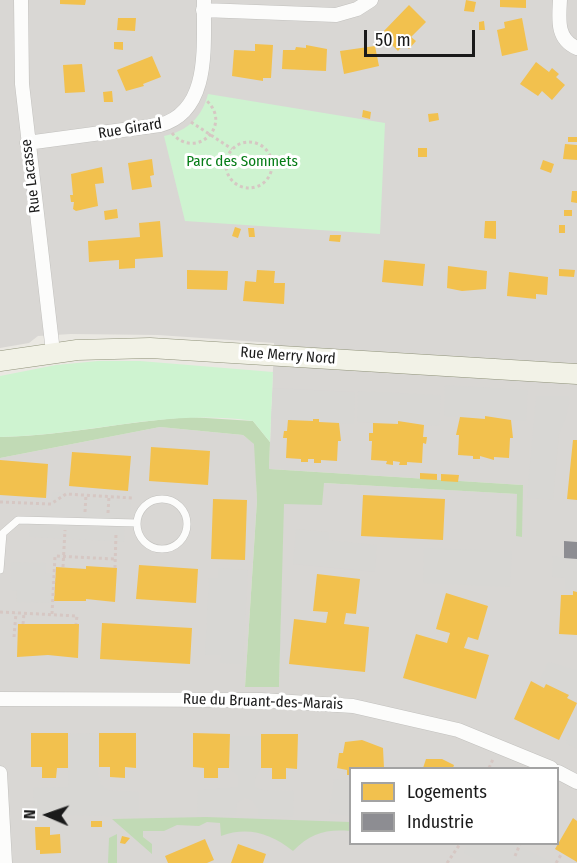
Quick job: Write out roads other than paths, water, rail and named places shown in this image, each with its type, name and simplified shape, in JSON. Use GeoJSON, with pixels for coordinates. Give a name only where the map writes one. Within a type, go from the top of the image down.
{"type":"FeatureCollection","features":[{"type":"Feature","properties":{"kind":"main road","name":"Rue Merry Nord"},"geometry":{"type":"LineString","coordinates":[[0,361],[53,352],[109,348],[170,349],[577,374]]}},
{"type":"Feature","properties":{"kind":"street","name":"Rue Lacasse"},"geometry":{"type":"LineString","coordinates":[[21,0],[21,68],[27,143],[53,352]]}},
{"type":"Feature","properties":{"kind":"street"},"geometry":{"type":"LineString","coordinates":[[204,5],[336,15],[357,9],[371,0]]}},
{"type":"Feature","properties":{"kind":"street"},"geometry":{"type":"LineString","coordinates":[[560,0],[562,34],[569,44],[577,48]]}},
{"type":"Feature","properties":{"kind":"street","name":"Rue Girard"},"geometry":{"type":"LineString","coordinates":[[27,143],[174,120],[196,96],[200,77],[204,5]]}},
{"type":"Feature","properties":{"kind":"street","name":"Rue du Bruant-des-Marais"},"geometry":{"type":"LineString","coordinates":[[0,699],[261,700],[343,704],[393,713],[458,730],[549,767]]}},
{"type":"Feature","properties":{"kind":"street"},"geometry":{"type":"LineString","coordinates":[[0,772],[5,863]]}},
{"type":"Feature","properties":{"kind":"street"},"geometry":{"type":"LineString","coordinates":[[559,773],[577,782]]}},
{"type":"Feature","properties":{"kind":"lane"},"geometry":{"type":"LineString","coordinates":[[158,500],[174,503],[181,509],[186,524],[182,539],[169,548],[161,549],[153,548],[141,538],[137,523],[143,508],[158,500]]}},
{"type":"Feature","properties":{"kind":"lane"},"geometry":{"type":"LineString","coordinates":[[0,570],[2,540],[12,523],[24,518],[137,523]]}},
{"type":"Feature","properties":{"kind":"park label","name":"Parc des Sommets"},"geometry":{"type":"Point","coordinates":[242,162]}}]}
